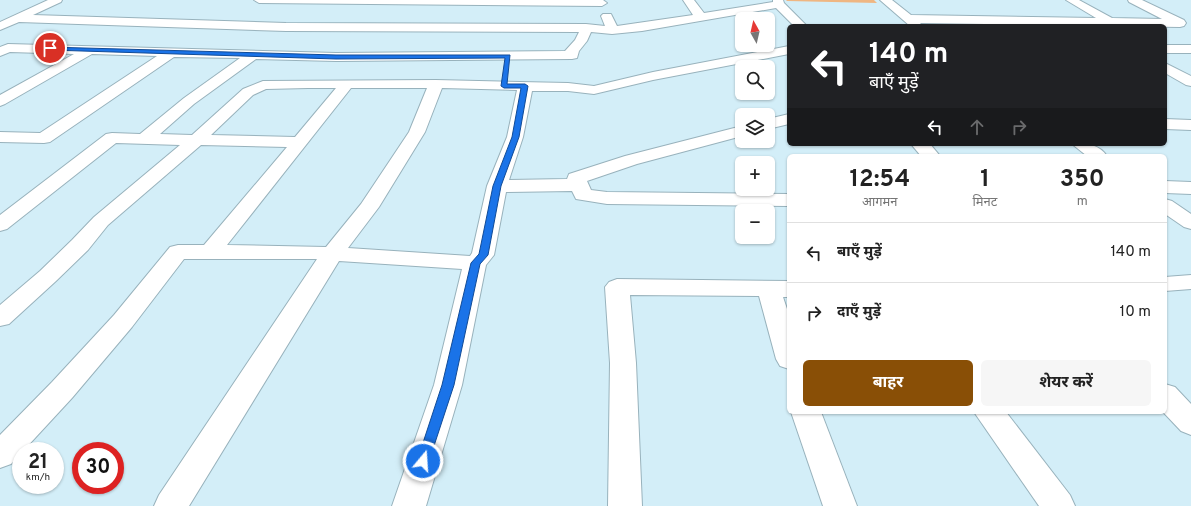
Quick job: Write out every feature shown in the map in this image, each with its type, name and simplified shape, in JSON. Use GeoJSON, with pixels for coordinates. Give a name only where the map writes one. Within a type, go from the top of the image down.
{"type":"FeatureCollection","features":[{"type":"Feature","properties":{"kind":"street"},"geometry":{"type":"LineString","coordinates":[[0,26],[57,0]]}},
{"type":"Feature","properties":{"kind":"street"},"geometry":{"type":"LineString","coordinates":[[259,0],[602,1],[612,30]]}},
{"type":"Feature","properties":{"kind":"street"},"geometry":{"type":"LineString","coordinates":[[688,0],[701,17]]}},
{"type":"Feature","properties":{"kind":"street"},"geometry":{"type":"LineString","coordinates":[[885,0],[914,24]]}},
{"type":"Feature","properties":{"kind":"street"},"geometry":{"type":"LineString","coordinates":[[1071,0],[1112,21]]}},
{"type":"Feature","properties":{"kind":"street"},"geometry":{"type":"LineString","coordinates":[[1133,0],[1191,28]]}},
{"type":"Feature","properties":{"kind":"street"},"geometry":{"type":"LineString","coordinates":[[19,18],[286,27],[586,28],[612,30],[642,27],[779,2],[799,24]]}},
{"type":"Feature","properties":{"kind":"street"},"geometry":{"type":"LineString","coordinates":[[907,19],[990,19],[1180,23]]}},
{"type":"Feature","properties":{"kind":"street"},"geometry":{"type":"LineString","coordinates":[[990,19],[999,24]]}},
{"type":"Feature","properties":{"kind":"street"},"geometry":{"type":"LineString","coordinates":[[0,52],[8,48],[336,57],[572,55],[572,50],[581,42],[586,28]]}},
{"type":"Feature","properties":{"kind":"street"},"geometry":{"type":"LineString","coordinates":[[1167,49],[1191,49]]}},
{"type":"Feature","properties":{"kind":"street"},"geometry":{"type":"LineString","coordinates":[[0,101],[91,50]]}},
{"type":"Feature","properties":{"kind":"street"},"geometry":{"type":"LineString","coordinates":[[0,318],[48,276],[80,245],[101,221],[195,141],[248,92],[263,85],[436,84],[568,87],[594,90],[653,76],[787,50]]}},
{"type":"Feature","properties":{"kind":"street"},"geometry":{"type":"LineString","coordinates":[[0,149],[8,138],[44,138],[172,52]]}},
{"type":"Feature","properties":{"kind":"street"},"geometry":{"type":"LineString","coordinates":[[145,138],[189,101],[253,55]]}},
{"type":"Feature","properties":{"kind":"street"},"geometry":{"type":"LineString","coordinates":[[409,506],[448,385],[475,263],[483,255],[497,186],[515,137],[514,86],[508,56]]}},
{"type":"Feature","properties":{"kind":"street"},"geometry":{"type":"LineString","coordinates":[[308,84],[336,57]]}},
{"type":"Feature","properties":{"kind":"street"},"geometry":{"type":"LineString","coordinates":[[1167,68],[1191,82]]}},
{"type":"Feature","properties":{"kind":"street"},"geometry":{"type":"LineString","coordinates":[[210,251],[347,84]]}},
{"type":"Feature","properties":{"kind":"street"},"geometry":{"type":"LineString","coordinates":[[171,506],[332,254],[369,207],[417,132],[436,84]]}},
{"type":"Feature","properties":{"kind":"street"},"geometry":{"type":"LineString","coordinates":[[775,122],[787,119]]}},
{"type":"Feature","properties":{"kind":"street"},"geometry":{"type":"LineString","coordinates":[[735,133],[631,160],[576,178],[578,185],[583,195],[608,198],[787,200]]}},
{"type":"Feature","properties":{"kind":"street"},"geometry":{"type":"LineString","coordinates":[[0,224],[112,138],[195,141],[300,142]]}},
{"type":"Feature","properties":{"kind":"street"},"geometry":{"type":"LineString","coordinates":[[922,146],[929,154]]}},
{"type":"Feature","properties":{"kind":"street"},"geometry":{"type":"LineString","coordinates":[[1085,146],[1095,154]]}},
{"type":"Feature","properties":{"kind":"street"},"geometry":{"type":"LineString","coordinates":[[497,186],[578,185]]}},
{"type":"Feature","properties":{"kind":"street"},"geometry":{"type":"LineString","coordinates":[[1167,187],[1191,188]]}},
{"type":"Feature","properties":{"kind":"street"},"geometry":{"type":"LineString","coordinates":[[1167,205],[1191,223]]}},
{"type":"Feature","properties":{"kind":"street"},"geometry":{"type":"LineString","coordinates":[[0,455],[62,390],[123,322],[178,252],[210,251],[332,254],[475,263]]}},
{"type":"Feature","properties":{"kind":"street"},"geometry":{"type":"LineString","coordinates":[[1167,284],[1191,282]]}},
{"type":"Feature","properties":{"kind":"street"},"geometry":{"type":"LineString","coordinates":[[625,506],[623,363],[617,287],[779,289],[787,345]]}},
{"type":"Feature","properties":{"kind":"street"},"geometry":{"type":"LineString","coordinates":[[1167,397],[1191,422]]}},
{"type":"Feature","properties":{"kind":"street"},"geometry":{"type":"LineString","coordinates":[[807,414],[840,506]]}},
{"type":"Feature","properties":{"kind":"street"},"geometry":{"type":"LineString","coordinates":[[990,414],[1058,506]]}},
{"type":"Feature","properties":{"kind":"shaded area"},"geometry":{"type":"Polygon","coordinates":[[[786,0],[874,0],[877,3],[787,1],[786,0]]]}},
{"type":"Feature","properties":{"kind":"route"},"geometry":{"type":"LineString","coordinates":[[50,48],[336,57],[508,56],[504,86],[525,86],[515,137],[497,186],[483,255],[475,263],[448,385],[423,461]]}}]}
